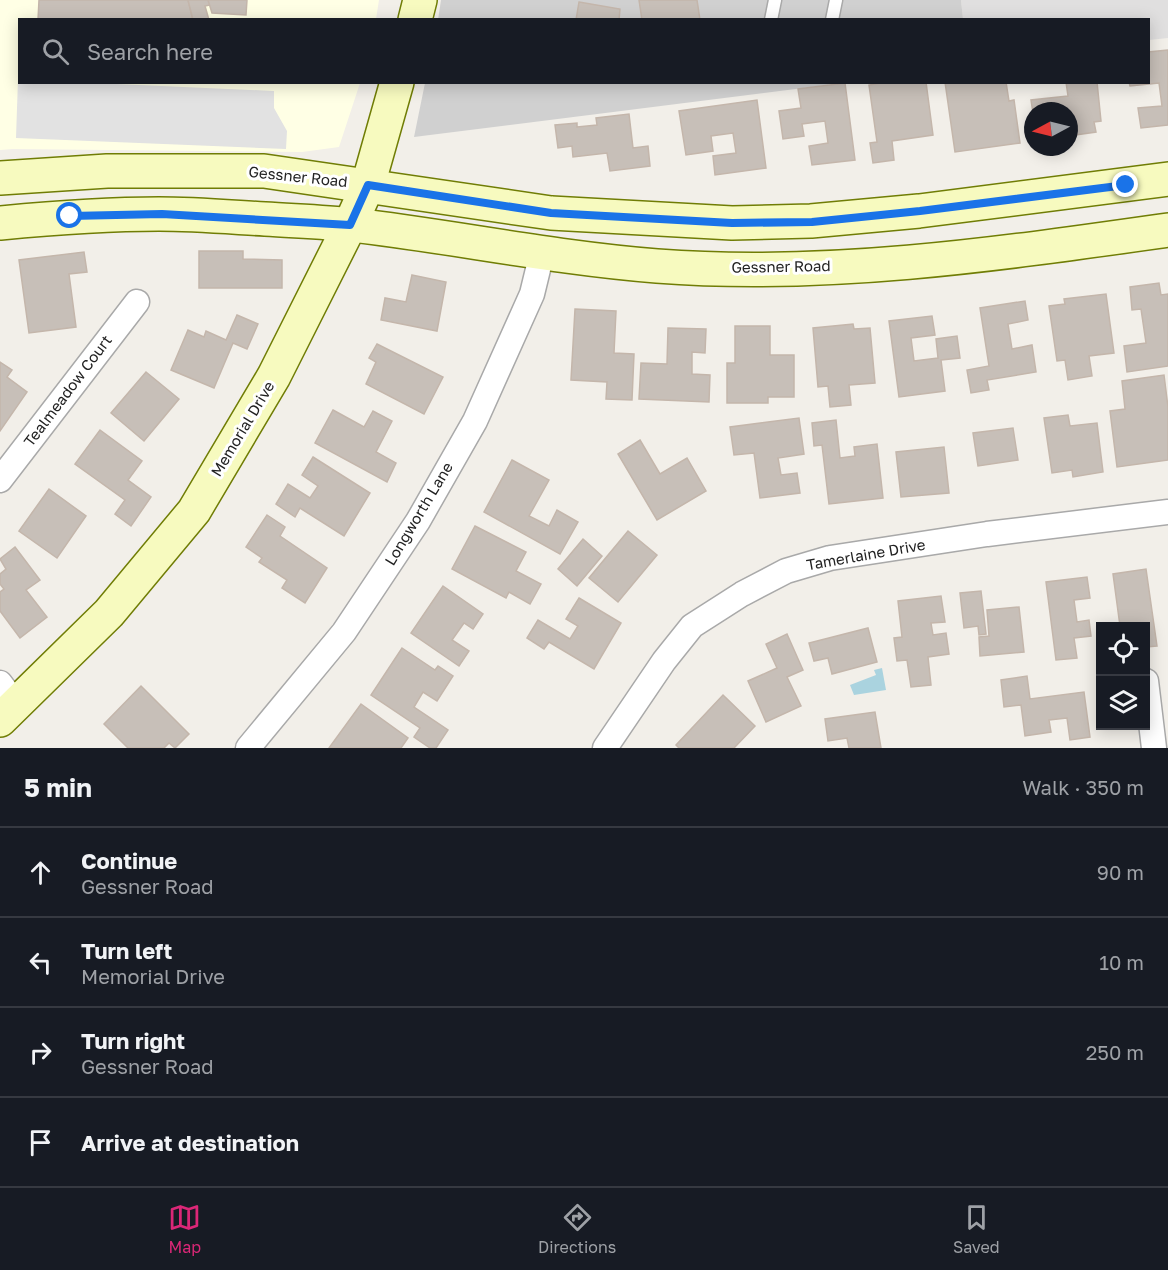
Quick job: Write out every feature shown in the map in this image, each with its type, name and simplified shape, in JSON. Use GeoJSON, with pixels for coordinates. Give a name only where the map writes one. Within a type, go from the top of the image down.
{"type":"FeatureCollection","features":[{"type":"Feature","properties":{"kind":"main road"},"geometry":{"type":"LineString","coordinates":[[416,18],[420,0]]}},
{"type":"Feature","properties":{"kind":"main road","name":"Memorial Drive"},"geometry":{"type":"LineString","coordinates":[[5,702],[109,613],[194,511],[274,376],[350,225],[368,185],[396,84]]}},
{"type":"Feature","properties":{"kind":"main road","name":"Gessner Road"},"geometry":{"type":"LineString","coordinates":[[0,178],[107,171],[264,171],[551,213],[732,223],[812,222],[920,211],[1168,179]]}},
{"type":"Feature","properties":{"kind":"main road"},"geometry":{"type":"LineString","coordinates":[[1126,185],[1134,235]]}},
{"type":"Feature","properties":{"kind":"main road","name":"Gessner Road"},"geometry":{"type":"LineString","coordinates":[[0,222],[70,216],[162,214],[350,225],[542,253],[658,266],[731,268],[819,268],[1002,254],[1168,230]]}},
{"type":"Feature","properties":{"kind":"street","name":"Longworth Lane"},"geometry":{"type":"LineString","coordinates":[[258,745],[344,632],[418,521],[475,421],[532,294],[542,253]]}},
{"type":"Feature","properties":{"kind":"street","name":"Tealmeadow Court"},"geometry":{"type":"LineString","coordinates":[[0,480],[137,302]]}},
{"type":"Feature","properties":{"kind":"street","name":"Tamerlaine Drive"},"geometry":{"type":"LineString","coordinates":[[606,748],[664,661],[692,626],[741,594],[786,571],[830,558],[987,534],[1168,512]]}},
{"type":"Feature","properties":{"kind":"street"},"geometry":{"type":"LineString","coordinates":[[1150,714],[1154,748]]}},
{"type":"Feature","properties":{"kind":"lane"},"geometry":{"type":"LineString","coordinates":[[771,18],[775,0]]}},
{"type":"Feature","properties":{"kind":"lane"},"geometry":{"type":"LineString","coordinates":[[832,18],[836,0]]}},
{"type":"Feature","properties":{"kind":"shaded area"},"geometry":{"type":"Polygon","coordinates":[[[0,0],[379,0],[376,18],[18,18],[18,84],[360,84],[339,147],[302,152],[0,150],[0,0]]]}},
{"type":"Feature","properties":{"kind":"shaded area"},"geometry":{"type":"Polygon","coordinates":[[[441,0],[961,0],[963,18],[438,18],[441,0]]]}},
{"type":"Feature","properties":{"kind":"shaded area"},"geometry":{"type":"Polygon","coordinates":[[[961,0],[1168,0],[1168,38],[1150,40],[1150,18],[963,18],[961,0]]]}},
{"type":"Feature","properties":{"kind":"shaded area"},"geometry":{"type":"Polygon","coordinates":[[[18,79],[18,84],[116,84],[274,91],[274,108],[287,131],[286,149],[16,138],[18,79]]]}},
{"type":"Feature","properties":{"kind":"shaded area"},"geometry":{"type":"Polygon","coordinates":[[[425,84],[835,84],[414,137],[425,84]]]}},
{"type":"Feature","properties":{"kind":"water"},"geometry":{"type":"Polygon","coordinates":[[[882,668],[886,690],[854,695],[850,685],[876,675],[874,670],[882,668]]]}},
{"type":"Feature","properties":{"kind":"building"},"geometry":{"type":"Polygon","coordinates":[[[39,0],[188,0],[192,18],[38,18],[39,0]]]}},
{"type":"Feature","properties":{"kind":"building"},"geometry":{"type":"Polygon","coordinates":[[[188,0],[208,0],[210,5],[205,6],[208,18],[192,18],[188,0]]]}},
{"type":"Feature","properties":{"kind":"building"},"geometry":{"type":"Polygon","coordinates":[[[208,0],[247,0],[246,15],[212,13],[208,0]]]}},
{"type":"Feature","properties":{"kind":"building"},"geometry":{"type":"Polygon","coordinates":[[[639,0],[697,0],[700,18],[642,18],[639,0]]]}},
{"type":"Feature","properties":{"kind":"building"},"geometry":{"type":"Polygon","coordinates":[[[579,2],[620,9],[619,18],[576,18],[579,2]]]}},
{"type":"Feature","properties":{"kind":"building"},"geometry":{"type":"Polygon","coordinates":[[[1168,50],[1168,125],[1141,128],[1138,108],[1162,106],[1159,83],[1150,84],[1150,52],[1168,50]]]}},
{"type":"Feature","properties":{"kind":"building"},"geometry":{"type":"Polygon","coordinates":[[[845,84],[855,160],[812,165],[809,146],[828,143],[825,121],[802,124],[804,136],[783,139],[779,111],[801,108],[798,89],[845,84]]]}},
{"type":"Feature","properties":{"kind":"building"},"geometry":{"type":"Polygon","coordinates":[[[926,84],[933,135],[892,141],[894,160],[873,163],[870,143],[877,142],[869,85],[926,84]]]}},
{"type":"Feature","properties":{"kind":"building"},"geometry":{"type":"Polygon","coordinates":[[[945,84],[1006,84],[1009,101],[1014,100],[1020,143],[955,152],[945,84]]]}},
{"type":"Feature","properties":{"kind":"building"},"geometry":{"type":"Polygon","coordinates":[[[1066,84],[1097,84],[1101,121],[1094,122],[1096,132],[1078,135],[1078,102],[1031,102],[1031,100],[1068,96],[1066,84]]]}},
{"type":"Feature","properties":{"kind":"building"},"geometry":{"type":"Polygon","coordinates":[[[757,100],[766,168],[715,175],[713,156],[736,153],[733,133],[711,136],[713,151],[686,155],[679,111],[757,100]]]}},
{"type":"Feature","properties":{"kind":"building"},"geometry":{"type":"Polygon","coordinates":[[[629,114],[633,148],[648,146],[650,166],[610,171],[607,153],[573,157],[572,146],[558,148],[555,125],[577,123],[577,127],[597,125],[596,118],[629,114]]]}},
{"type":"Feature","properties":{"kind":"building"},"geometry":{"type":"Polygon","coordinates":[[[199,251],[243,251],[243,259],[282,260],[282,288],[199,288],[199,251]]]}},
{"type":"Feature","properties":{"kind":"building"},"geometry":{"type":"Polygon","coordinates":[[[84,252],[87,272],[69,274],[76,327],[29,333],[19,260],[84,252]]]}},
{"type":"Feature","properties":{"kind":"building"},"geometry":{"type":"Polygon","coordinates":[[[412,275],[446,282],[437,331],[381,320],[385,298],[406,302],[412,275]]]}},
{"type":"Feature","properties":{"kind":"building"},"geometry":{"type":"Polygon","coordinates":[[[1159,283],[1161,295],[1168,294],[1168,366],[1127,372],[1124,346],[1146,343],[1141,309],[1132,310],[1130,287],[1159,283]]]}},
{"type":"Feature","properties":{"kind":"building"},"geometry":{"type":"Polygon","coordinates":[[[1106,294],[1114,353],[1089,356],[1092,376],[1068,380],[1065,360],[1057,361],[1049,306],[1065,304],[1064,299],[1106,294]]]}},
{"type":"Feature","properties":{"kind":"building"},"geometry":{"type":"Polygon","coordinates":[[[1025,301],[1028,320],[1008,324],[1012,349],[1032,345],[1036,372],[987,380],[989,390],[971,393],[967,370],[989,366],[980,308],[1025,301]]]}},
{"type":"Feature","properties":{"kind":"building"},"geometry":{"type":"Polygon","coordinates":[[[575,309],[616,311],[614,353],[634,354],[632,400],[606,399],[607,382],[571,380],[575,309]]]}},
{"type":"Feature","properties":{"kind":"building"},"geometry":{"type":"Polygon","coordinates":[[[237,315],[258,324],[247,349],[233,343],[214,388],[171,370],[188,330],[204,337],[206,331],[226,340],[237,315]]]}},
{"type":"Feature","properties":{"kind":"building"},"geometry":{"type":"Polygon","coordinates":[[[932,316],[935,335],[911,338],[914,361],[938,358],[936,339],[957,336],[960,358],[941,360],[945,391],[899,397],[889,321],[932,316]]]}},
{"type":"Feature","properties":{"kind":"building"},"geometry":{"type":"Polygon","coordinates":[[[853,324],[854,329],[870,328],[875,383],[849,385],[851,405],[830,407],[828,386],[818,387],[813,328],[853,324]]]}},
{"type":"Feature","properties":{"kind":"building"},"geometry":{"type":"Polygon","coordinates":[[[735,326],[770,326],[770,355],[794,355],[794,397],[768,397],[768,403],[727,403],[727,363],[735,363],[735,326]]]}},
{"type":"Feature","properties":{"kind":"building"},"geometry":{"type":"Polygon","coordinates":[[[668,328],[706,329],[705,353],[692,352],[692,374],[710,375],[709,402],[639,399],[641,363],[667,364],[668,328]]]}},
{"type":"Feature","properties":{"kind":"building"},"geometry":{"type":"Polygon","coordinates":[[[377,344],[443,377],[424,414],[366,384],[376,362],[369,358],[377,344]]]}},
{"type":"Feature","properties":{"kind":"building"},"geometry":{"type":"Polygon","coordinates":[[[0,362],[12,370],[7,377],[27,392],[0,431],[0,362]]]}},
{"type":"Feature","properties":{"kind":"building"},"geometry":{"type":"Polygon","coordinates":[[[146,372],[179,399],[144,441],[111,413],[146,372]]]}},
{"type":"Feature","properties":{"kind":"building"},"geometry":{"type":"Polygon","coordinates":[[[1164,375],[1168,407],[1168,460],[1117,467],[1110,411],[1125,409],[1122,381],[1164,375]]]}},
{"type":"Feature","properties":{"kind":"building"},"geometry":{"type":"Polygon","coordinates":[[[333,410],[364,427],[373,411],[392,421],[376,452],[396,463],[387,482],[315,443],[333,410]]]}},
{"type":"Feature","properties":{"kind":"building"},"geometry":{"type":"Polygon","coordinates":[[[1068,415],[1070,426],[1097,423],[1103,472],[1073,477],[1072,470],[1052,473],[1044,418],[1068,415]]]}},
{"type":"Feature","properties":{"kind":"building"},"geometry":{"type":"Polygon","coordinates":[[[799,418],[804,454],[778,458],[781,475],[797,473],[800,493],[760,498],[754,453],[734,455],[730,427],[799,418]]]}},
{"type":"Feature","properties":{"kind":"building"},"geometry":{"type":"Polygon","coordinates":[[[836,420],[840,458],[855,456],[854,447],[877,444],[883,498],[829,504],[822,445],[814,446],[812,423],[836,420]]]}},
{"type":"Feature","properties":{"kind":"building"},"geometry":{"type":"Polygon","coordinates":[[[1013,428],[1018,460],[978,466],[973,433],[1013,428]]]}},
{"type":"Feature","properties":{"kind":"building"},"geometry":{"type":"Polygon","coordinates":[[[100,430],[142,461],[128,480],[151,497],[131,526],[115,514],[125,500],[75,464],[100,430]]]}},
{"type":"Feature","properties":{"kind":"building"},"geometry":{"type":"Polygon","coordinates":[[[640,440],[660,474],[687,458],[706,491],[657,520],[618,454],[640,440]]]}},
{"type":"Feature","properties":{"kind":"building"},"geometry":{"type":"Polygon","coordinates":[[[944,447],[949,493],[901,497],[896,452],[944,447]]]}},
{"type":"Feature","properties":{"kind":"building"},"geometry":{"type":"Polygon","coordinates":[[[313,457],[370,493],[344,536],[300,508],[295,517],[276,504],[288,484],[310,498],[318,486],[302,475],[313,457]]]}},
{"type":"Feature","properties":{"kind":"building"},"geometry":{"type":"Polygon","coordinates":[[[512,460],[549,480],[529,516],[549,526],[557,510],[578,522],[560,554],[484,512],[512,460]]]}},
{"type":"Feature","properties":{"kind":"building"},"geometry":{"type":"Polygon","coordinates":[[[49,489],[86,516],[57,558],[19,531],[49,489]]]}},
{"type":"Feature","properties":{"kind":"building"},"geometry":{"type":"Polygon","coordinates":[[[267,515],[285,527],[280,536],[327,568],[305,603],[282,588],[287,580],[259,562],[262,558],[246,547],[267,515]]]}},
{"type":"Feature","properties":{"kind":"building"},"geometry":{"type":"Polygon","coordinates":[[[475,526],[526,552],[516,571],[541,584],[530,604],[509,592],[506,598],[452,569],[475,526]]]}},
{"type":"Feature","properties":{"kind":"building"},"geometry":{"type":"Polygon","coordinates":[[[628,531],[657,555],[618,602],[589,578],[628,531]]]}},
{"type":"Feature","properties":{"kind":"building"},"geometry":{"type":"Polygon","coordinates":[[[583,539],[602,556],[577,586],[558,569],[583,539]]]}},
{"type":"Feature","properties":{"kind":"building"},"geometry":{"type":"Polygon","coordinates":[[[15,547],[40,580],[26,590],[47,617],[20,638],[0,611],[0,592],[4,589],[0,584],[0,574],[6,569],[0,559],[15,547]]]}},
{"type":"Feature","properties":{"kind":"building"},"geometry":{"type":"Polygon","coordinates":[[[1146,569],[1157,646],[1150,647],[1150,622],[1119,622],[1113,574],[1146,569]]]}},
{"type":"Feature","properties":{"kind":"building"},"geometry":{"type":"Polygon","coordinates":[[[1087,577],[1090,598],[1074,600],[1077,622],[1089,620],[1091,636],[1074,638],[1077,658],[1056,660],[1046,582],[1087,577]]]}},
{"type":"Feature","properties":{"kind":"building"},"geometry":{"type":"Polygon","coordinates":[[[443,586],[483,614],[473,629],[464,623],[452,640],[469,651],[459,666],[411,633],[443,586]]]}},
{"type":"Feature","properties":{"kind":"building"},"geometry":{"type":"Polygon","coordinates":[[[981,591],[986,634],[979,635],[978,626],[964,628],[960,593],[981,591]]]}},
{"type":"Feature","properties":{"kind":"building"},"geometry":{"type":"Polygon","coordinates":[[[941,596],[945,622],[931,623],[933,635],[946,633],[949,654],[928,657],[931,685],[911,687],[907,660],[897,661],[894,638],[902,637],[898,601],[941,596]]]}},
{"type":"Feature","properties":{"kind":"building"},"geometry":{"type":"Polygon","coordinates":[[[579,598],[621,623],[594,669],[549,642],[544,649],[527,638],[538,620],[570,639],[578,626],[566,619],[579,598]]]}},
{"type":"Feature","properties":{"kind":"building"},"geometry":{"type":"Polygon","coordinates":[[[1019,607],[1024,652],[980,656],[979,637],[989,636],[987,610],[1019,607]]]}},
{"type":"Feature","properties":{"kind":"building"},"geometry":{"type":"Polygon","coordinates":[[[868,628],[877,662],[832,674],[828,658],[814,661],[809,643],[868,628]]]}},
{"type":"Feature","properties":{"kind":"building"},"geometry":{"type":"Polygon","coordinates":[[[787,634],[803,670],[787,677],[801,706],[766,722],[748,681],[777,668],[766,644],[787,634]]]}},
{"type":"Feature","properties":{"kind":"building"},"geometry":{"type":"Polygon","coordinates":[[[402,648],[435,670],[438,666],[453,676],[437,701],[423,692],[414,707],[448,730],[436,748],[430,748],[414,737],[420,728],[371,695],[402,648]]]}},
{"type":"Feature","properties":{"kind":"building"},"geometry":{"type":"Polygon","coordinates":[[[1027,676],[1030,699],[1084,692],[1090,737],[1070,740],[1067,718],[1049,720],[1051,732],[1025,736],[1021,705],[1004,707],[1001,680],[1027,676]]]}},
{"type":"Feature","properties":{"kind":"building"},"geometry":{"type":"Polygon","coordinates":[[[141,686],[189,734],[175,748],[169,743],[164,748],[128,748],[104,724],[141,686]]]}},
{"type":"Feature","properties":{"kind":"building"},"geometry":{"type":"Polygon","coordinates":[[[723,695],[755,726],[734,748],[679,748],[676,745],[723,695]]]}},
{"type":"Feature","properties":{"kind":"building"},"geometry":{"type":"Polygon","coordinates":[[[361,704],[408,738],[401,748],[329,748],[361,704]]]}},
{"type":"Feature","properties":{"kind":"building"},"geometry":{"type":"Polygon","coordinates":[[[875,712],[881,748],[849,748],[847,738],[828,741],[825,719],[875,712]]]}},
{"type":"Feature","properties":{"kind":"route"},"geometry":{"type":"LineString","coordinates":[[70,216],[162,214],[350,225],[368,185],[551,213],[732,223],[812,222],[1126,185]]}}]}
